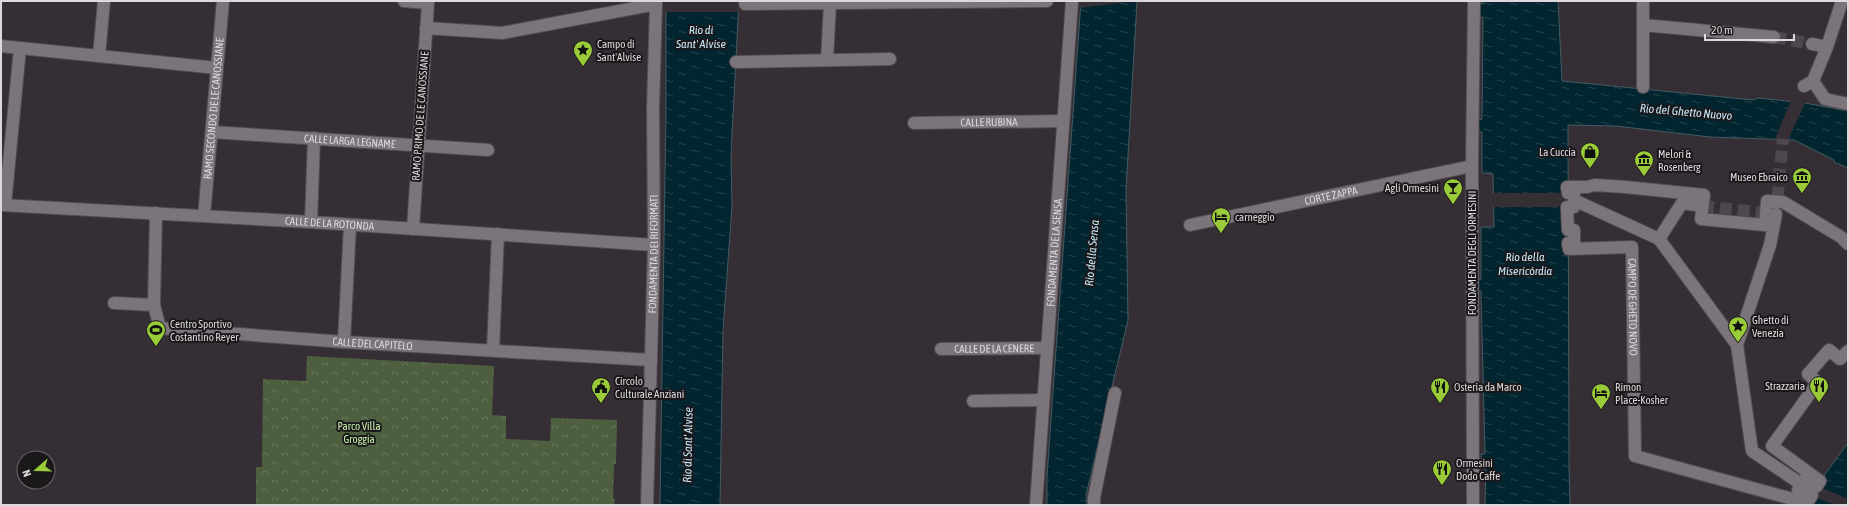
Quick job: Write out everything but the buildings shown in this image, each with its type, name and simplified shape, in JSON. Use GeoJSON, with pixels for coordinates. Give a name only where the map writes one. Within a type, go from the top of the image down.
{"type":"FeatureCollection","features":[{"type":"Feature","properties":{"kind":"street"},"geometry":{"type":"LineString","coordinates":[[99,56],[104,1]]}},
{"type":"Feature","properties":{"kind":"street","name":"RAMO SECONDO DE LE CANOSSIANE"},"geometry":{"type":"LineString","coordinates":[[204,216],[223,1]]}},
{"type":"Feature","properties":{"kind":"street","name":"RAMO PRIMO DE LE CANOSSIANE"},"geometry":{"type":"LineString","coordinates":[[404,1],[428,3],[412,229]]}},
{"type":"Feature","properties":{"kind":"street"},"geometry":{"type":"LineString","coordinates":[[745,4],[1047,1]]}},
{"type":"Feature","properties":{"kind":"street","name":"FONDAMENTA DE LA SENSA"},"geometry":{"type":"LineString","coordinates":[[1036,505],[1072,1]]}},
{"type":"Feature","properties":{"kind":"street","name":"FONDAMENTA DEGLI ORMESINI"},"geometry":{"type":"LineString","coordinates":[[1473,505],[1472,166],[1474,1]]}},
{"type":"Feature","properties":{"kind":"street"},"geometry":{"type":"LineString","coordinates":[[1643,1],[1643,87]]}},
{"type":"Feature","properties":{"kind":"street"},"geometry":{"type":"LineString","coordinates":[[1842,1],[1843,15],[1808,84],[1825,98],[1848,104]]}},
{"type":"Feature","properties":{"kind":"street"},"geometry":{"type":"LineString","coordinates":[[426,28],[502,33],[656,2]]}},
{"type":"Feature","properties":{"kind":"street","name":"FONDAMENTA DEI RIFORMATI"},"geometry":{"type":"LineString","coordinates":[[647,505],[654,245],[653,108],[656,2]]}},
{"type":"Feature","properties":{"kind":"street"},"geometry":{"type":"LineString","coordinates":[[827,60],[830,4]]}},
{"type":"Feature","properties":{"kind":"street"},"geometry":{"type":"LineString","coordinates":[[1643,25],[1774,37]]}},
{"type":"Feature","properties":{"kind":"street"},"geometry":{"type":"LineString","coordinates":[[1812,44],[1827,47]]}},
{"type":"Feature","properties":{"kind":"street"},"geometry":{"type":"LineString","coordinates":[[1,46],[217,68]]}},
{"type":"Feature","properties":{"kind":"street"},"geometry":{"type":"LineString","coordinates":[[3,205],[6,141],[20,48]]}},
{"type":"Feature","properties":{"kind":"street"},"geometry":{"type":"LineString","coordinates":[[736,62],[890,59]]}},
{"type":"Feature","properties":{"kind":"street","name":"CALLE RUBINA"},"geometry":{"type":"LineString","coordinates":[[914,123],[1063,121]]}},
{"type":"Feature","properties":{"kind":"street","name":"CALLE LARGA LEGNAME"},"geometry":{"type":"LineString","coordinates":[[212,132],[418,144],[488,150]]}},
{"type":"Feature","properties":{"kind":"street"},"geometry":{"type":"LineString","coordinates":[[311,222],[314,138]]}},
{"type":"Feature","properties":{"kind":"street","name":"CORTE ZAPPA"},"geometry":{"type":"LineString","coordinates":[[1190,225],[1472,166]]}},
{"type":"Feature","properties":{"kind":"street","name":"CAMPO DE GHETO NOVO"},"geometry":{"type":"LineString","coordinates":[[1848,244],[1842,237],[1783,202],[1767,201],[1765,225],[1701,219],[1704,195],[1595,185],[1587,187],[1567,187],[1568,193],[1574,193],[1574,207],[1568,207],[1568,230],[1574,230],[1574,243],[1568,243],[1569,249],[1632,247],[1634,456],[1807,503],[1812,495],[1798,490],[1801,484],[1804,480],[1817,486],[1820,481],[1772,446],[1816,385],[1817,382],[1808,374],[1829,350],[1840,359],[1848,351]]}},
{"type":"Feature","properties":{"kind":"street","name":"CAMPO DE GHETO NOVO"},"geometry":{"type":"LineString","coordinates":[[1574,200],[1659,239],[1738,345]]}},
{"type":"Feature","properties":{"kind":"street"},"geometry":{"type":"LineString","coordinates":[[1659,239],[1682,203],[1702,206]]}},
{"type":"Feature","properties":{"kind":"street","name":"CALLE DE LA ROTONDA"},"geometry":{"type":"LineString","coordinates":[[3,205],[311,222],[654,245]]}},
{"type":"Feature","properties":{"kind":"street"},"geometry":{"type":"LineString","coordinates":[[114,302],[154,305],[156,213]]}},
{"type":"Feature","properties":{"kind":"street","name":"CAMPO DE GHETO NOVO"},"geometry":{"type":"LineString","coordinates":[[1776,214],[1770,246],[1738,345],[1752,451],[1801,484]]}},
{"type":"Feature","properties":{"kind":"street"},"geometry":{"type":"LineString","coordinates":[[344,342],[350,225]]}},
{"type":"Feature","properties":{"kind":"street"},"geometry":{"type":"LineString","coordinates":[[493,350],[498,234]]}},
{"type":"Feature","properties":{"kind":"street","name":"CALLE DEL CAPITELO"},"geometry":{"type":"LineString","coordinates":[[154,305],[160,328],[344,342],[651,360]]}},
{"type":"Feature","properties":{"kind":"street","name":"CALLE DE LA CENERE"},"geometry":{"type":"LineString","coordinates":[[941,349],[1047,348]]}},
{"type":"Feature","properties":{"kind":"street"},"geometry":{"type":"LineString","coordinates":[[1094,505],[1094,498],[1115,393]]}},
{"type":"Feature","properties":{"kind":"street"},"geometry":{"type":"LineString","coordinates":[[973,401],[1043,400]]}},
{"type":"Feature","properties":{"kind":"green space","name":"Parco Villa Groggia"},"geometry":{"type":"Polygon","coordinates":[[[307,356],[494,366],[492,415],[506,416],[506,439],[550,441],[551,418],[617,420],[616,464],[614,464],[614,505],[256,505],[256,467],[262,467],[263,379],[306,381],[307,356]]]}},
{"type":"Feature","properties":{"kind":"water","name":"Rio di Sant' Alvise"},"geometry":{"type":"Polygon","coordinates":[[[666,1],[739,1],[731,154],[732,206],[723,330],[720,505],[660,505],[666,109],[666,1]]]}},
{"type":"Feature","properties":{"kind":"water","name":"Rio della Sensa"},"geometry":{"type":"Polygon","coordinates":[[[1081,1],[1137,1],[1126,189],[1128,320],[1086,495],[1087,505],[1047,505],[1047,476],[1081,1]]]}},
{"type":"Feature","properties":{"kind":"water","name":"Rio della Misericórdia"},"geometry":{"type":"Polygon","coordinates":[[[1483,1],[1558,1],[1562,81],[1753,100],[1758,98],[1805,103],[1848,111],[1848,168],[1794,140],[1710,137],[1616,126],[1568,125],[1569,466],[1570,504],[1572,505],[1485,505],[1486,465],[1482,465],[1481,454],[1485,454],[1481,291],[1478,291],[1477,280],[1481,279],[1481,227],[1494,227],[1493,174],[1482,173],[1482,132],[1477,132],[1478,120],[1482,119],[1483,17],[1478,17],[1478,4],[1483,4],[1483,1]]]}},
{"type":"Feature","properties":{"kind":"water"},"geometry":{"type":"Polygon","coordinates":[[[1848,443],[1848,505],[1806,505],[1820,481],[1848,443]]]}},
{"type":"Feature","properties":{"kind":"pier"},"geometry":{"type":"Polygon","coordinates":[[[664,1],[741,1],[740,12],[664,12],[664,1]]]}},
{"type":"Feature","properties":{"kind":"pier"},"geometry":{"type":"Polygon","coordinates":[[[1079,1],[1137,1],[1079,8],[1079,1]]]}},
{"type":"Feature","properties":{"kind":"pier"},"geometry":{"type":"Polygon","coordinates":[[[1791,100],[1806,101],[1788,140],[1775,139],[1791,100]]]}},
{"type":"Feature","properties":{"kind":"pier"},"geometry":{"type":"Polygon","coordinates":[[[1491,193],[1570,193],[1569,207],[1492,207],[1491,193]]]}},
{"type":"Feature","properties":{"kind":"pier"},"geometry":{"type":"Polygon","coordinates":[[[1815,485],[1848,499],[1848,505],[1835,505],[1810,495],[1815,485]]]}},
{"type":"Feature","properties":{"kind":"tunnel"},"geometry":{"type":"LineString","coordinates":[[1774,37],[1812,44]]}},
{"type":"Feature","properties":{"kind":"tunnel"},"geometry":{"type":"LineString","coordinates":[[1702,206],[1776,214],[1783,139]]}},
{"type":"Feature","properties":{"kind":"place","name":"Campo di Sant'Alvise"},"geometry":{"type":"Point","coordinates":[583,67]}},
{"type":"Feature","properties":{"kind":"place","name":"La Cuccia"},"geometry":{"type":"Point","coordinates":[1590,169]}},
{"type":"Feature","properties":{"kind":"place","name":"Melori & Rosenberg"},"geometry":{"type":"Point","coordinates":[1644,177]}},
{"type":"Feature","properties":{"kind":"place","name":"Museo Ebraico"},"geometry":{"type":"Point","coordinates":[1802,194]}},
{"type":"Feature","properties":{"kind":"place","name":"Agli Ormesini"},"geometry":{"type":"Point","coordinates":[1453,205]}},
{"type":"Feature","properties":{"kind":"place","name":"carneggio"},"geometry":{"type":"Point","coordinates":[1221,234]}},
{"type":"Feature","properties":{"kind":"place","name":"Ghetto di Venezia"},"geometry":{"type":"Point","coordinates":[1738,343]}},
{"type":"Feature","properties":{"kind":"place","name":"Centro Sportivo Costantino Reyer"},"geometry":{"type":"Point","coordinates":[156,347]}},
{"type":"Feature","properties":{"kind":"place","name":"Strazzaria"},"geometry":{"type":"Point","coordinates":[1819,403]}},
{"type":"Feature","properties":{"kind":"place","name":"Circolo Culturale Anziani"},"geometry":{"type":"Point","coordinates":[601,404]}},
{"type":"Feature","properties":{"kind":"place","name":"Osteria da Marco"},"geometry":{"type":"Point","coordinates":[1440,404]}},
{"type":"Feature","properties":{"kind":"place","name":"Rimon Place-Kosher"},"geometry":{"type":"Point","coordinates":[1601,410]}},
{"type":"Feature","properties":{"kind":"place","name":"Ormesini Dodo Caffe"},"geometry":{"type":"Point","coordinates":[1442,486]}},
{"type":"Feature","properties":{"kind":"water label","name":"Rio del Ghetto Nuovo"},"geometry":{"type":"Point","coordinates":[1686,112]}}]}
